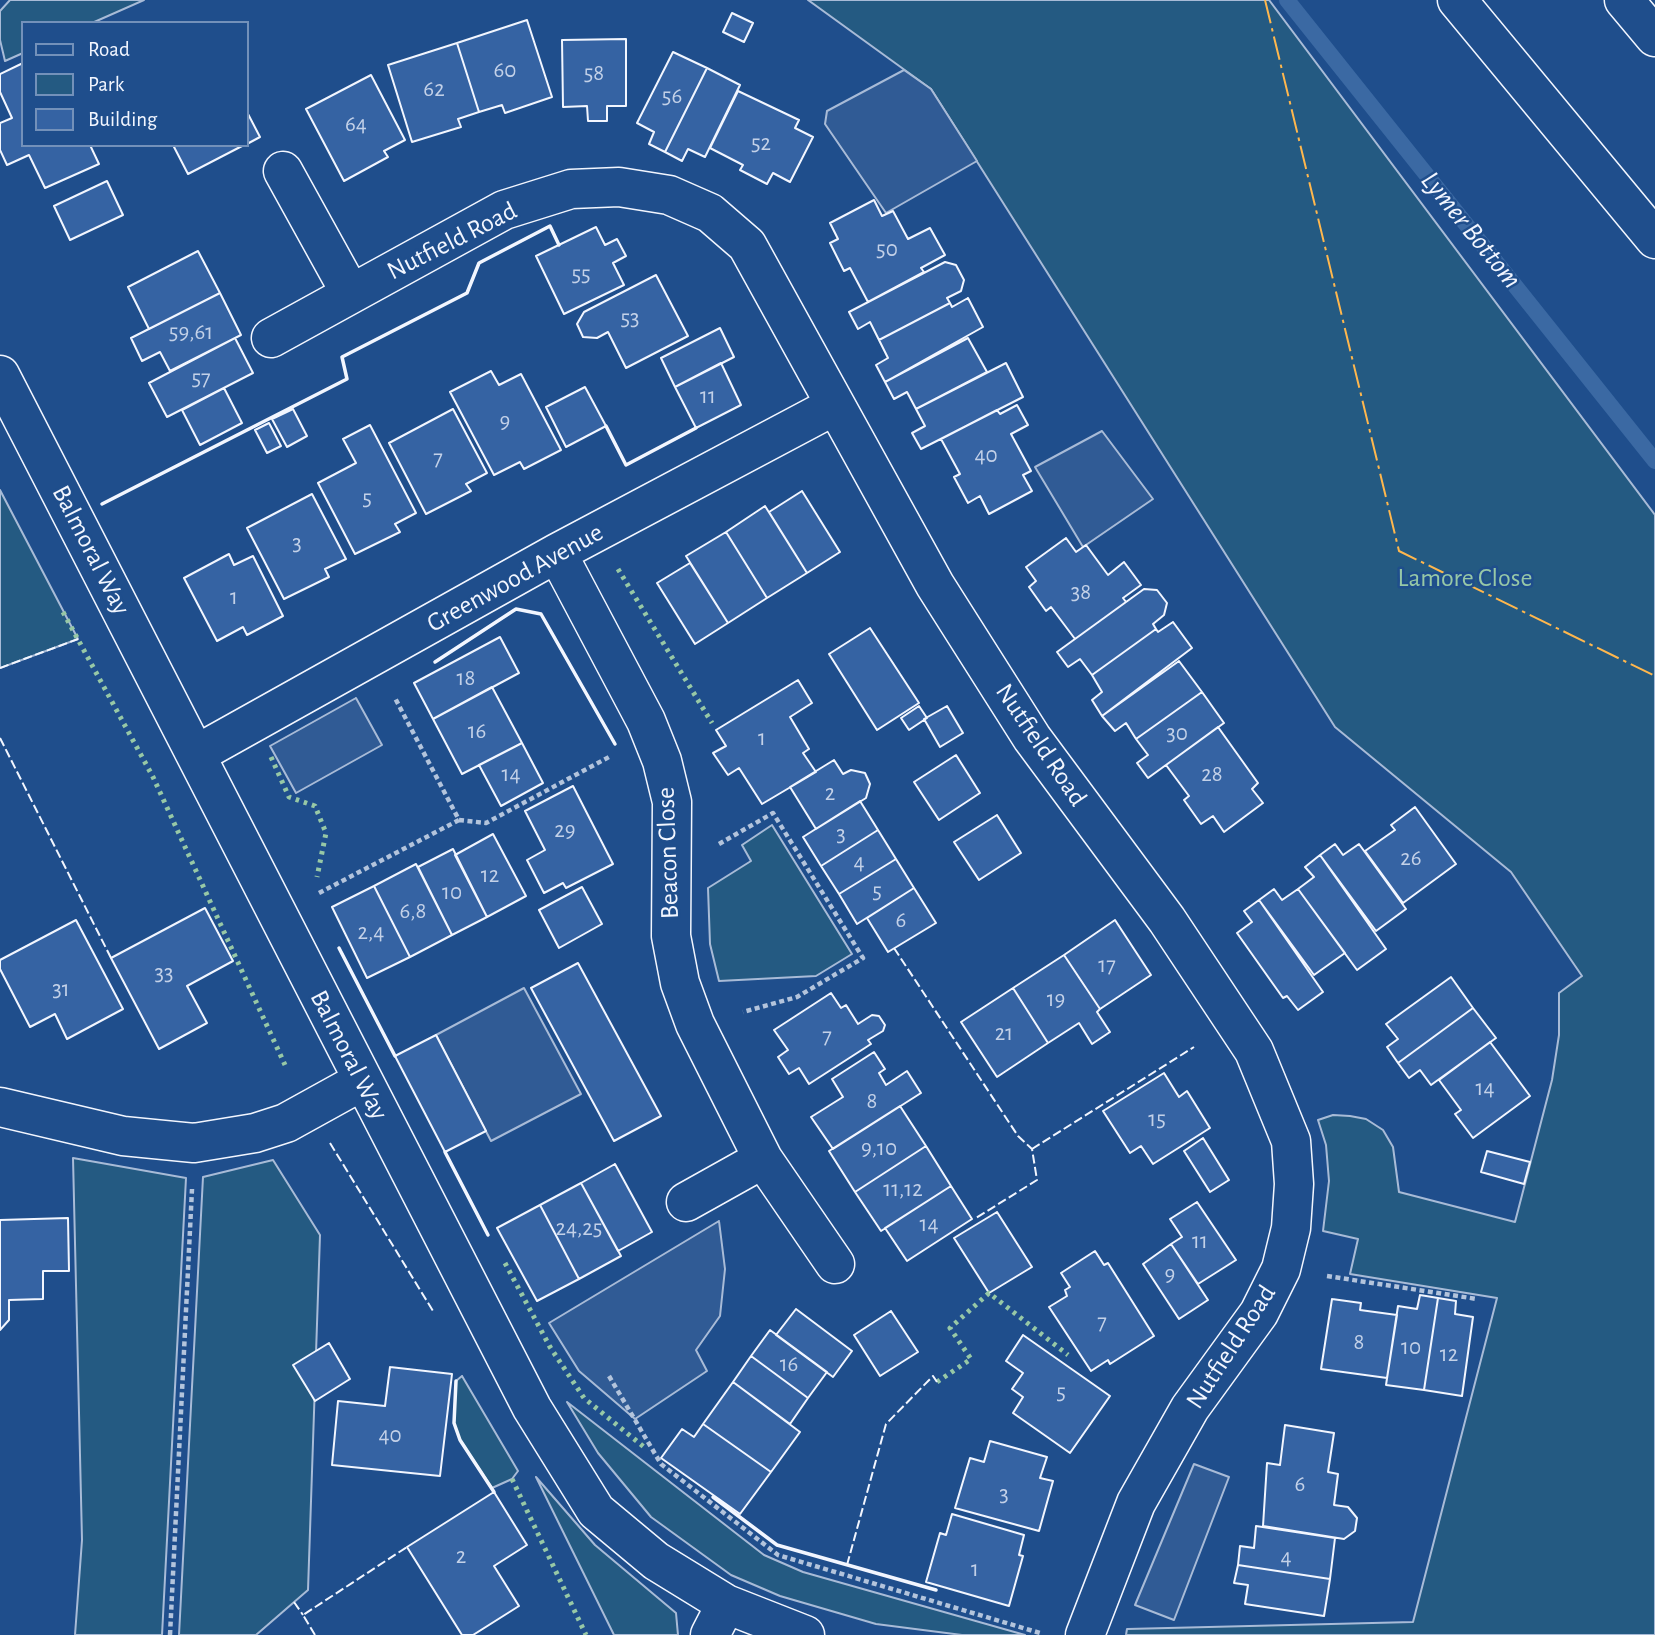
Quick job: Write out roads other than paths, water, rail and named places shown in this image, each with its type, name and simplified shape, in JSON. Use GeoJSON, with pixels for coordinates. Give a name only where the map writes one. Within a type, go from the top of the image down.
{"type":"FeatureCollection","features":[{"type":"Feature","properties":{"kind":"main road"},"geometry":{"type":"LineString","coordinates":[[1457,0],[1655,239]]}},
{"type":"Feature","properties":{"kind":"main road"},"geometry":{"type":"LineString","coordinates":[[1624,0],[1655,37]]}},
{"type":"Feature","properties":{"kind":"main road"},"geometry":{"type":"LineString","coordinates":[[283,172],[351,294]]}},
{"type":"Feature","properties":{"kind":"main road","name":"Nutfield Road"},"geometry":{"type":"LineString","coordinates":[[271,338],[504,210],[571,189],[619,187],[668,195],[710,213],[747,245],[935,585],[1032,738],[1167,920],[1254,1051],[1291,1141],[1294,1184],[1291,1228],[1281,1269],[1259,1313],[1190,1408],[1136,1503],[1085,1635]]}},
{"type":"Feature","properties":{"kind":"main road","name":"Balmoral Way"},"geometry":{"type":"LineString","coordinates":[[0,375],[532,1408],[596,1511],[656,1561],[718,1619],[805,1635]]}},
{"type":"Feature","properties":{"kind":"main road","name":"Greenwood Avenue"},"geometry":{"type":"LineString","coordinates":[[197,754],[557,553],[834,406]]}},
{"type":"Feature","properties":{"kind":"main road","name":"Beacon Close"},"geometry":{"type":"LineString","coordinates":[[557,553],[652,734],[662,761],[672,802],[671,936],[680,983],[695,1024],[763,1159],[835,1264]]}},
{"type":"Feature","properties":{"kind":"main road"},"geometry":{"type":"LineString","coordinates":[[0,1107],[123,1136],[194,1143],[254,1133],[286,1123],[362,1081]]}},
{"type":"Feature","properties":{"kind":"main road"},"geometry":{"type":"LineString","coordinates":[[687,1202],[763,1159]]}},
{"type":"Feature","properties":{"kind":"waterway","name":"Lymer Bottom"},"geometry":{"type":"LineString","coordinates":[[1287,0],[1655,461]]}},
{"type":"Feature","properties":{"kind":"park label","name":"Lamore Close"},"geometry":{"type":"Point","coordinates":[1465,578]}}]}
